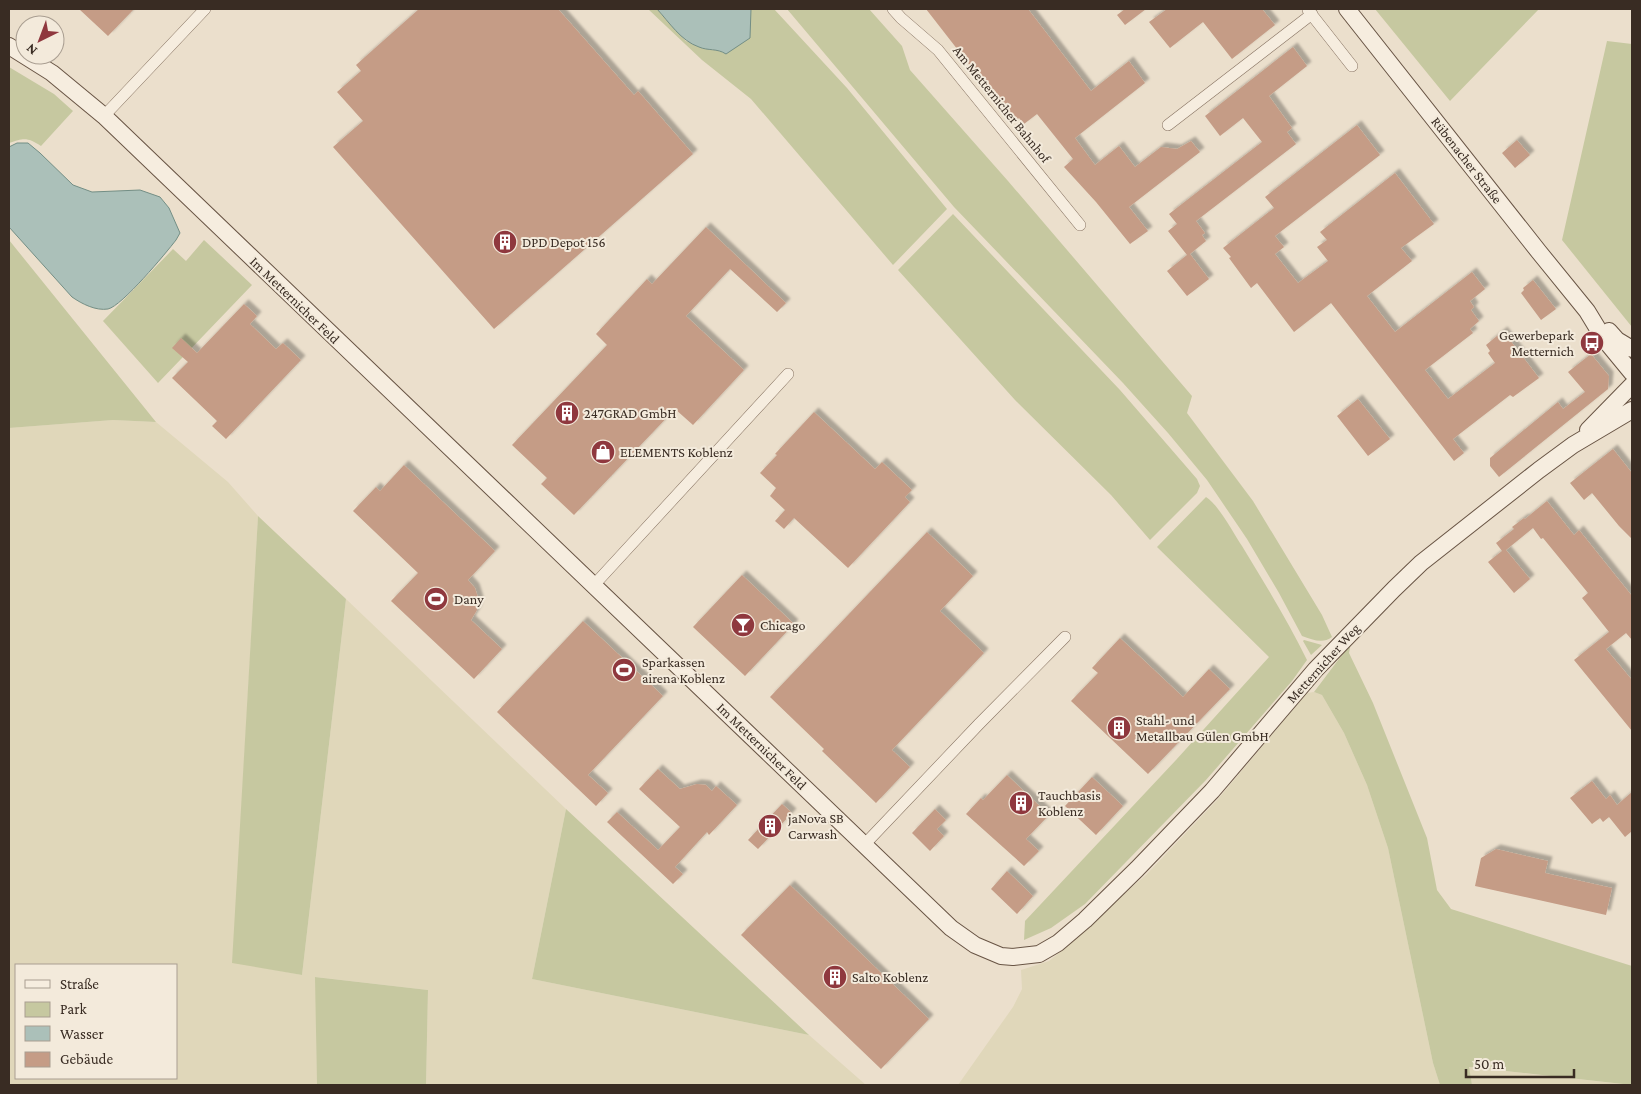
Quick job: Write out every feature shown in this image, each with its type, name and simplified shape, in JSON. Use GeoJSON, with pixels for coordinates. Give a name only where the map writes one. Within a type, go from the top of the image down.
{"type":"FeatureCollection","features":[{"type":"Feature","properties":{"kind":"street"},"geometry":{"type":"LineString","coordinates":[[104,116],[205,9]]}},
{"type":"Feature","properties":{"kind":"street","name":"Am Metternicher Bahnhof"},"geometry":{"type":"LineString","coordinates":[[893,9],[900,18],[938,50],[1080,225]]}},
{"type":"Feature","properties":{"kind":"street","name":"Rübenacher Straße"},"geometry":{"type":"LineString","coordinates":[[1347,9],[1587,311],[1604,339],[1632,373]]}},
{"type":"Feature","properties":{"kind":"street"},"geometry":{"type":"LineString","coordinates":[[1168,125],[1310,12],[1352,66]]}},
{"type":"Feature","properties":{"kind":"street","name":"Im Metternicher Feld"},"geometry":{"type":"LineString","coordinates":[[9,46],[52,73],[104,116],[951,928],[963,938],[986,951],[1001,956],[1025,956]]}},
{"type":"Feature","properties":{"kind":"street","name":"Rübenacher Straße"},"geometry":{"type":"LineString","coordinates":[[1587,311],[1607,328],[1617,340],[1632,350]]}},
{"type":"Feature","properties":{"kind":"street"},"geometry":{"type":"LineString","coordinates":[[594,585],[788,374]]}},
{"type":"Feature","properties":{"kind":"street"},"geometry":{"type":"LineString","coordinates":[[1632,378],[1632,386]]}},
{"type":"Feature","properties":{"kind":"street","name":"Metternicher Weg"},"geometry":{"type":"LineString","coordinates":[[1573,445],[1632,386]]}},
{"type":"Feature","properties":{"kind":"street","name":"Metternicher Weg"},"geometry":{"type":"LineString","coordinates":[[1025,956],[1039,954],[1058,943],[1085,920],[1137,869],[1212,791],[1316,669],[1421,564],[1573,445],[1632,410]]}},
{"type":"Feature","properties":{"kind":"street"},"geometry":{"type":"LineString","coordinates":[[865,844],[979,724],[1066,637]]}},
{"type":"Feature","properties":{"kind":"shaded area"},"geometry":{"type":"Polygon","coordinates":[[[113,420],[156,422],[228,482],[258,516],[233,962],[302,975],[346,599],[566,809],[532,979],[809,1035],[866,1085],[426,1085],[428,990],[316,977],[317,1085],[9,1085],[9,428],[113,420]]]}},
{"type":"Feature","properties":{"kind":"shaded area"},"geometry":{"type":"Polygon","coordinates":[[[1314,692],[1322,695],[1344,733],[1367,785],[1388,848],[1433,1063],[1440,1085],[958,1085],[1013,1007],[1022,989],[1021,970],[1049,961],[1146,875],[1218,799],[1307,693],[1314,692]]]}},
{"type":"Feature","properties":{"kind":"shaded area"},"geometry":{"type":"Polygon","coordinates":[[[1468,1067],[1632,1085],[1472,1085],[1468,1067]]]}},
{"type":"Feature","properties":{"kind":"green space"},"geometry":{"type":"Polygon","coordinates":[[[648,9],[657,9],[686,41],[710,50],[720,50],[749,38],[751,9],[774,9],[847,88],[947,209],[893,265],[751,99],[702,60],[648,9]]]}},
{"type":"Feature","properties":{"kind":"green space"},"geometry":{"type":"Polygon","coordinates":[[[787,9],[869,9],[902,46],[910,70],[1192,396],[1187,413],[1253,501],[1322,615],[1332,637],[1321,641],[1302,636],[1247,539],[1207,480],[1123,383],[954,207],[787,9]]]}},
{"type":"Feature","properties":{"kind":"green space"},"geometry":{"type":"Polygon","coordinates":[[[1375,9],[1539,9],[1450,101],[1375,9]]]}},
{"type":"Feature","properties":{"kind":"green space"},"geometry":{"type":"Polygon","coordinates":[[[1607,41],[1632,44],[1632,327],[1562,240],[1607,41]]]}},
{"type":"Feature","properties":{"kind":"green space"},"geometry":{"type":"Polygon","coordinates":[[[9,67],[54,94],[73,111],[41,146],[25,139],[9,143],[9,67]]]}},
{"type":"Feature","properties":{"kind":"green space"},"geometry":{"type":"Polygon","coordinates":[[[953,214],[1120,390],[1197,479],[1200,486],[1197,493],[1150,540],[1111,495],[1015,400],[898,270],[953,214]]]}},
{"type":"Feature","properties":{"kind":"green space"},"geometry":{"type":"Polygon","coordinates":[[[9,240],[156,422],[113,420],[9,428],[9,240]]]}},
{"type":"Feature","properties":{"kind":"green space"},"geometry":{"type":"Polygon","coordinates":[[[204,240],[252,285],[158,383],[103,321],[173,249],[186,261],[204,240]]]}},
{"type":"Feature","properties":{"kind":"green space"},"geometry":{"type":"Polygon","coordinates":[[[1206,497],[1221,512],[1284,617],[1307,660],[1292,681],[1206,780],[1085,904],[1051,928],[1024,940],[1025,921],[1176,760],[1269,657],[1157,547],[1206,497]]]}},
{"type":"Feature","properties":{"kind":"green space"},"geometry":{"type":"Polygon","coordinates":[[[258,516],[346,599],[302,975],[232,963],[258,516]]]}},
{"type":"Feature","properties":{"kind":"green space"},"geometry":{"type":"Polygon","coordinates":[[[1304,640],[1322,645],[1311,655],[1304,640]]]}},
{"type":"Feature","properties":{"kind":"green space"},"geometry":{"type":"Polygon","coordinates":[[[1351,643],[1349,653],[1373,703],[1427,838],[1437,890],[1451,909],[1632,966],[1632,1085],[1469,1067],[1472,1085],[1440,1085],[1433,1063],[1388,848],[1367,785],[1344,733],[1322,695],[1314,692],[1351,643]]]}},
{"type":"Feature","properties":{"kind":"green space"},"geometry":{"type":"Polygon","coordinates":[[[566,809],[809,1035],[532,979],[566,809]]]}},
{"type":"Feature","properties":{"kind":"green space"},"geometry":{"type":"Polygon","coordinates":[[[315,977],[428,990],[426,1085],[317,1085],[315,977]]]}},
{"type":"Feature","properties":{"kind":"water"},"geometry":{"type":"Polygon","coordinates":[[[657,9],[751,9],[750,38],[726,54],[702,48],[681,36],[657,9]]]}},
{"type":"Feature","properties":{"kind":"water"},"geometry":{"type":"Polygon","coordinates":[[[17,143],[28,143],[73,185],[92,192],[140,190],[160,197],[169,208],[180,233],[171,247],[144,278],[115,306],[108,309],[94,308],[72,297],[9,227],[9,147],[17,143]]]}},
{"type":"Feature","properties":{"kind":"building"},"geometry":{"type":"Polygon","coordinates":[[[79,9],[134,9],[108,36],[79,9]]]}},
{"type":"Feature","properties":{"kind":"building","name":"DPD Depot 156"},"geometry":{"type":"Polygon","coordinates":[[[419,9],[558,9],[634,95],[638,91],[693,154],[494,329],[333,147],[363,121],[337,92],[361,71],[356,65],[419,9]]]}},
{"type":"Feature","properties":{"kind":"building"},"geometry":{"type":"Polygon","coordinates":[[[926,9],[1028,9],[1091,91],[1129,61],[1145,83],[1075,138],[1095,165],[1119,146],[1135,167],[1161,147],[1177,149],[1191,141],[1200,152],[1129,207],[1148,231],[1130,244],[1096,202],[1064,167],[1073,159],[1037,114],[1024,124],[1019,118],[1014,122],[926,9]]]}},
{"type":"Feature","properties":{"kind":"building"},"geometry":{"type":"Polygon","coordinates":[[[1125,9],[1146,9],[1125,25],[1117,15],[1125,9]]]}},
{"type":"Feature","properties":{"kind":"building"},"geometry":{"type":"Polygon","coordinates":[[[1167,9],[1262,9],[1275,25],[1232,59],[1203,22],[1170,48],[1149,22],[1167,9]]]}},
{"type":"Feature","properties":{"kind":"building"},"geometry":{"type":"Polygon","coordinates":[[[1293,47],[1307,66],[1269,96],[1292,128],[1287,132],[1296,144],[1196,221],[1205,233],[1202,235],[1206,241],[1190,254],[1209,279],[1187,296],[1167,271],[1187,255],[1168,231],[1177,224],[1169,214],[1262,142],[1243,118],[1220,136],[1205,116],[1293,47]]]}},
{"type":"Feature","properties":{"kind":"building"},"geometry":{"type":"Polygon","coordinates":[[[1357,125],[1380,155],[1275,236],[1284,247],[1275,254],[1298,283],[1328,261],[1317,247],[1327,240],[1320,232],[1395,173],[1434,224],[1401,248],[1412,261],[1367,296],[1395,332],[1472,272],[1485,289],[1470,301],[1474,307],[1471,310],[1479,321],[1470,329],[1473,333],[1425,370],[1448,399],[1495,363],[1488,353],[1490,351],[1486,345],[1503,331],[1539,378],[1513,397],[1510,395],[1453,439],[1464,453],[1454,461],[1331,303],[1294,332],[1257,283],[1251,288],[1223,248],[1274,208],[1265,197],[1357,125]]]}},
{"type":"Feature","properties":{"kind":"building"},"geometry":{"type":"Polygon","coordinates":[[[1517,140],[1530,155],[1515,168],[1502,153],[1517,140]]]}},
{"type":"Feature","properties":{"kind":"building"},"geometry":{"type":"Polygon","coordinates":[[[706,227],[786,303],[777,312],[730,269],[686,316],[744,370],[693,425],[675,409],[574,515],[541,484],[547,478],[512,445],[607,345],[596,334],[647,279],[652,284],[706,227]]]}},
{"type":"Feature","properties":{"kind":"building"},"geometry":{"type":"Polygon","coordinates":[[[1533,280],[1556,309],[1541,320],[1521,293],[1524,290],[1523,288],[1533,280]]]}},
{"type":"Feature","properties":{"kind":"building"},"geometry":{"type":"Polygon","coordinates":[[[244,304],[257,316],[250,324],[276,349],[283,343],[301,360],[226,439],[212,426],[217,421],[172,378],[188,362],[172,348],[181,338],[197,353],[244,304]]]}},
{"type":"Feature","properties":{"kind":"building"},"geometry":{"type":"Polygon","coordinates":[[[1591,354],[1609,376],[1608,389],[1499,477],[1490,466],[1490,458],[1558,402],[1563,409],[1585,392],[1568,372],[1591,354]]]}},
{"type":"Feature","properties":{"kind":"building"},"geometry":{"type":"Polygon","coordinates":[[[1358,399],[1390,439],[1368,456],[1337,416],[1358,399]]]}},
{"type":"Feature","properties":{"kind":"building"},"geometry":{"type":"Polygon","coordinates":[[[814,412],[875,469],[882,462],[912,490],[905,497],[910,502],[848,568],[794,518],[784,529],[775,521],[785,510],[770,496],[776,488],[760,473],[814,412]]]}},
{"type":"Feature","properties":{"kind":"building"},"geometry":{"type":"Polygon","coordinates":[[[1613,449],[1632,473],[1632,539],[1592,493],[1584,500],[1570,483],[1613,449]]]}},
{"type":"Feature","properties":{"kind":"building"},"geometry":{"type":"Polygon","coordinates":[[[404,465],[495,551],[468,580],[475,588],[479,601],[477,610],[471,620],[502,649],[474,679],[391,601],[418,573],[353,511],[376,487],[380,491],[404,465]]]}},
{"type":"Feature","properties":{"kind":"building"},"geometry":{"type":"Polygon","coordinates":[[[1547,501],[1574,535],[1579,530],[1632,596],[1632,640],[1626,633],[1606,649],[1632,680],[1632,731],[1574,660],[1609,632],[1582,598],[1588,593],[1543,538],[1541,539],[1533,528],[1506,550],[1530,579],[1514,593],[1488,562],[1502,551],[1496,543],[1514,529],[1512,527],[1547,501]]]}},
{"type":"Feature","properties":{"kind":"building"},"geometry":{"type":"Polygon","coordinates":[[[927,532],[973,576],[940,611],[984,653],[892,750],[910,767],[876,803],[770,697],[927,532]]]}},
{"type":"Feature","properties":{"kind":"building","name":"Chicago"},"geometry":{"type":"Polygon","coordinates":[[[742,575],[794,624],[745,676],[693,627],[742,575]]]}},
{"type":"Feature","properties":{"kind":"building"},"geometry":{"type":"Polygon","coordinates":[[[583,621],[663,696],[588,775],[608,793],[596,806],[497,712],[583,621]]]}},
{"type":"Feature","properties":{"kind":"building"},"geometry":{"type":"Polygon","coordinates":[[[1120,638],[1183,697],[1209,669],[1230,689],[1148,774],[1071,701],[1098,673],[1092,668],[1120,638]]]}},
{"type":"Feature","properties":{"kind":"building"},"geometry":{"type":"Polygon","coordinates":[[[658,769],[680,789],[697,784],[706,785],[712,791],[716,786],[737,805],[709,835],[707,832],[675,867],[683,874],[673,884],[607,822],[617,812],[658,850],[680,827],[639,789],[658,769]]]}},
{"type":"Feature","properties":{"kind":"building"},"geometry":{"type":"Polygon","coordinates":[[[1007,775],[1049,815],[1026,839],[1039,851],[1024,866],[966,814],[981,798],[983,800],[1007,775]]]}},
{"type":"Feature","properties":{"kind":"building"},"geometry":{"type":"Polygon","coordinates":[[[1092,777],[1123,806],[1096,835],[1065,806],[1092,777]]]}},
{"type":"Feature","properties":{"kind":"building"},"geometry":{"type":"Polygon","coordinates":[[[1592,781],[1606,799],[1610,795],[1617,805],[1632,792],[1632,831],[1625,837],[1609,817],[1603,822],[1600,818],[1592,824],[1570,798],[1592,781]]]}},
{"type":"Feature","properties":{"kind":"building","name":"jaNova SB Carwash"},"geometry":{"type":"Polygon","coordinates":[[[782,804],[792,813],[758,849],[748,840],[782,804]]]}},
{"type":"Feature","properties":{"kind":"building"},"geometry":{"type":"Polygon","coordinates":[[[935,809],[946,820],[937,829],[944,836],[930,851],[912,833],[935,809]]]}},
{"type":"Feature","properties":{"kind":"building"},"geometry":{"type":"Polygon","coordinates":[[[1496,849],[1548,861],[1545,873],[1612,888],[1606,915],[1475,886],[1481,858],[1496,849]]]}},
{"type":"Feature","properties":{"kind":"building"},"geometry":{"type":"Polygon","coordinates":[[[1007,871],[1033,896],[1017,914],[991,889],[1007,871]]]}},
{"type":"Feature","properties":{"kind":"building","name":"Salto Koblenz"},"geometry":{"type":"Polygon","coordinates":[[[790,885],[929,1019],[881,1069],[741,935],[790,885]]]}},
{"type":"Feature","properties":{"kind":"place","name":"DPD Depot 156"},"geometry":{"type":"Point","coordinates":[505,242]}},
{"type":"Feature","properties":{"kind":"place","name":"Gewerbepark Metternich"},"geometry":{"type":"Point","coordinates":[1592,343]}},
{"type":"Feature","properties":{"kind":"place","name":"247GRAD GmbH"},"geometry":{"type":"Point","coordinates":[567,413]}},
{"type":"Feature","properties":{"kind":"place","name":"ELEMENTS Koblenz"},"geometry":{"type":"Point","coordinates":[603,452]}},
{"type":"Feature","properties":{"kind":"place","name":"Dany"},"geometry":{"type":"Point","coordinates":[436,599]}},
{"type":"Feature","properties":{"kind":"place","name":"Chicago"},"geometry":{"type":"Point","coordinates":[743,625]}},
{"type":"Feature","properties":{"kind":"place","name":"Sparkassen airena Koblenz"},"geometry":{"type":"Point","coordinates":[624,670]}},
{"type":"Feature","properties":{"kind":"place","name":"Stahl- und Metallbau Gülen GmbH"},"geometry":{"type":"Point","coordinates":[1119,728]}},
{"type":"Feature","properties":{"kind":"place","name":"Tauchbasis Koblenz"},"geometry":{"type":"Point","coordinates":[1021,803]}},
{"type":"Feature","properties":{"kind":"place","name":"jaNova SB Carwash"},"geometry":{"type":"Point","coordinates":[770,826]}},
{"type":"Feature","properties":{"kind":"place","name":"Salto Koblenz"},"geometry":{"type":"Point","coordinates":[835,977]}}]}
